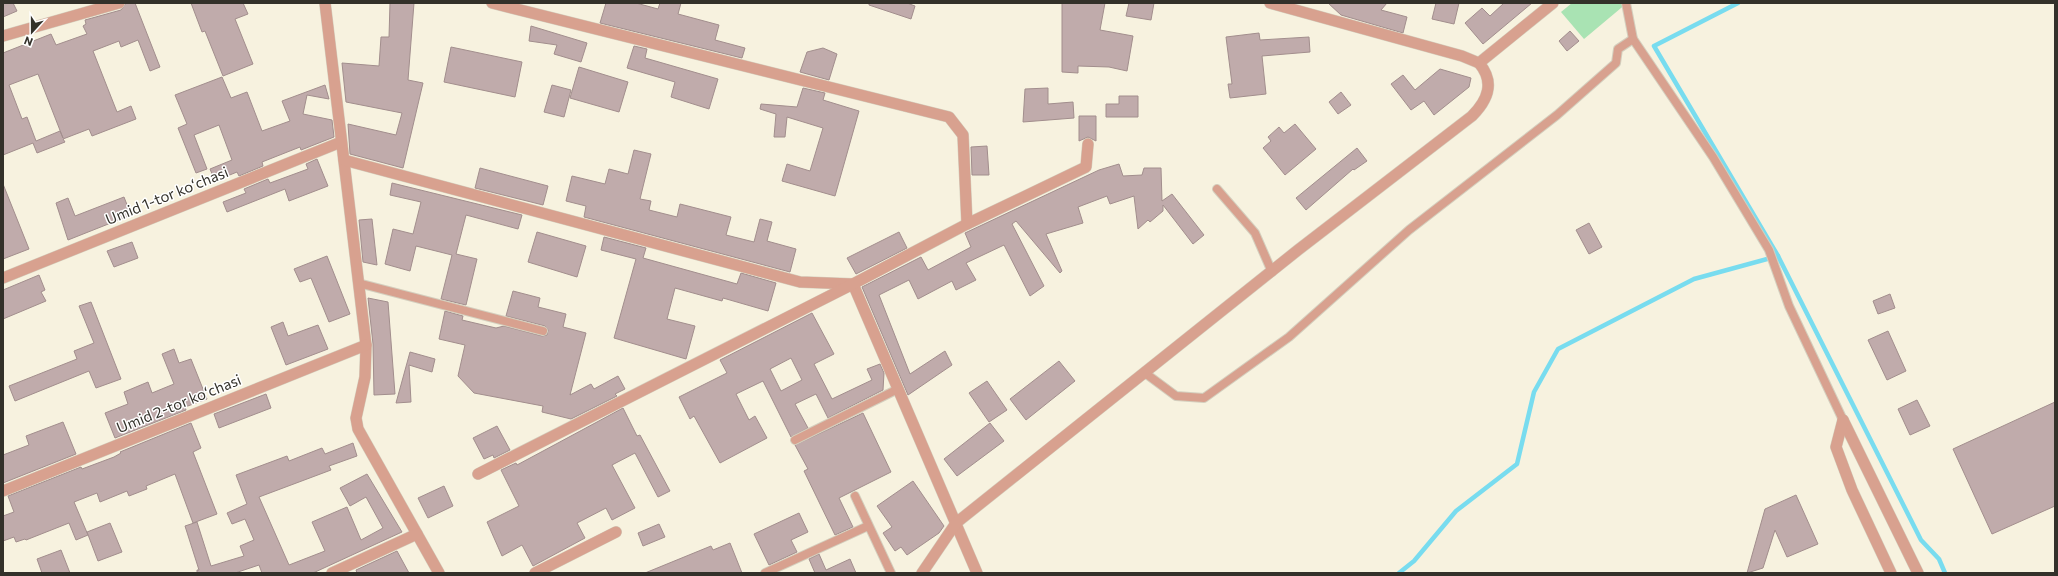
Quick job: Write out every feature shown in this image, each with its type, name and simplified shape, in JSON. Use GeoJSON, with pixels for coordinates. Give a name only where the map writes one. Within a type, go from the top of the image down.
{"type":"FeatureCollection","features":[{"type":"Feature","properties":{"kind":"street"},"geometry":{"type":"LineString","coordinates":[[3,36],[119,3]]}},
{"type":"Feature","properties":{"kind":"street"},"geometry":{"type":"LineString","coordinates":[[325,3],[366,345],[364,377],[356,418],[358,429],[439,573]]}},
{"type":"Feature","properties":{"kind":"street"},"geometry":{"type":"LineString","coordinates":[[492,3],[949,117],[963,135],[967,224]]}},
{"type":"Feature","properties":{"kind":"street"},"geometry":{"type":"LineString","coordinates":[[922,573],[956,523],[1272,272],[1472,116],[1483,105],[1488,91],[1487,76],[1479,63],[1462,56],[1270,3]]}},
{"type":"Feature","properties":{"kind":"street"},"geometry":{"type":"LineString","coordinates":[[1479,63],[1553,3]]}},
{"type":"Feature","properties":{"kind":"street","name":"Umid 1-tor koʻchasi"},"geometry":{"type":"LineString","coordinates":[[3,278],[341,142]]}},
{"type":"Feature","properties":{"kind":"street"},"geometry":{"type":"LineString","coordinates":[[478,474],[853,284],[967,224],[1086,167],[1088,144]]}},
{"type":"Feature","properties":{"kind":"street"},"geometry":{"type":"LineString","coordinates":[[344,160],[800,282],[853,284]]}},
{"type":"Feature","properties":{"kind":"street"},"geometry":{"type":"LineString","coordinates":[[853,284],[977,573]]}},
{"type":"Feature","properties":{"kind":"street","name":"Umid 2-tor koʻchasi"},"geometry":{"type":"LineString","coordinates":[[3,492],[366,345]]}},
{"type":"Feature","properties":{"kind":"street"},"geometry":{"type":"LineString","coordinates":[[1843,420],[1836,447],[1852,490],[1890,573]]}},
{"type":"Feature","properties":{"kind":"street"},"geometry":{"type":"LineString","coordinates":[[1843,420],[1918,573]]}},
{"type":"Feature","properties":{"kind":"street"},"geometry":{"type":"LineString","coordinates":[[535,573],[616,532]]}},
{"type":"Feature","properties":{"kind":"street"},"geometry":{"type":"LineString","coordinates":[[332,573],[417,534]]}},
{"type":"Feature","properties":{"kind":"lane"},"geometry":{"type":"LineString","coordinates":[[1626,3],[1633,40],[1713,157],[1769,250],[1789,306],[1843,420]]}},
{"type":"Feature","properties":{"kind":"lane"},"geometry":{"type":"LineString","coordinates":[[1145,373],[1176,396],[1204,398],[1289,337],[1409,230],[1557,115],[1616,63],[1618,49],[1633,40]]}},
{"type":"Feature","properties":{"kind":"lane"},"geometry":{"type":"LineString","coordinates":[[1217,189],[1255,233],[1272,272]]}},
{"type":"Feature","properties":{"kind":"lane"},"geometry":{"type":"LineString","coordinates":[[358,283],[543,331]]}},
{"type":"Feature","properties":{"kind":"lane"},"geometry":{"type":"LineString","coordinates":[[795,440],[898,389]]}},
{"type":"Feature","properties":{"kind":"lane"},"geometry":{"type":"LineString","coordinates":[[855,496],[891,573]]}},
{"type":"Feature","properties":{"kind":"lane"},"geometry":{"type":"LineString","coordinates":[[765,573],[868,526]]}},
{"type":"Feature","properties":{"kind":"green space"},"geometry":{"type":"Polygon","coordinates":[[[1572,3],[1627,3],[1584,39],[1561,12],[1572,3]]]}},
{"type":"Feature","properties":{"kind":"building"},"geometry":{"type":"Polygon","coordinates":[[[3,3],[13,3],[17,11],[3,17],[3,3]]]}},
{"type":"Feature","properties":{"kind":"building"},"geometry":{"type":"Polygon","coordinates":[[[126,3],[135,3],[160,67],[150,71],[138,40],[121,47],[119,41],[93,51],[117,112],[131,106],[136,119],[92,136],[89,129],[63,139],[65,142],[37,153],[33,143],[3,155],[3,53],[51,34],[56,45],[87,34],[83,26],[86,24],[85,20],[121,10],[126,3]],[[38,74],[9,85],[22,119],[27,117],[36,141],[60,131],[63,138],[38,74]]]}},
{"type":"Feature","properties":{"kind":"building"},"geometry":{"type":"Polygon","coordinates":[[[191,3],[243,3],[248,14],[235,19],[253,64],[223,76],[205,31],[202,32],[191,3]]]}},
{"type":"Feature","properties":{"kind":"building"},"geometry":{"type":"Polygon","coordinates":[[[390,3],[414,3],[408,80],[423,83],[403,168],[350,154],[348,124],[396,135],[402,113],[346,102],[342,63],[379,66],[381,37],[389,37],[390,3]]]}},
{"type":"Feature","properties":{"kind":"building"},"geometry":{"type":"Polygon","coordinates":[[[606,3],[636,3],[658,9],[660,3],[681,3],[678,14],[719,25],[715,40],[745,48],[742,58],[600,23],[606,3]]]}},
{"type":"Feature","properties":{"kind":"building"},"geometry":{"type":"Polygon","coordinates":[[[869,3],[907,3],[915,6],[911,19],[869,5],[869,3]]]}},
{"type":"Feature","properties":{"kind":"building"},"geometry":{"type":"Polygon","coordinates":[[[1062,3],[1105,3],[1100,30],[1133,36],[1127,71],[1109,67],[1078,66],[1078,73],[1062,72],[1062,3]]]}},
{"type":"Feature","properties":{"kind":"building"},"geometry":{"type":"Polygon","coordinates":[[[1129,3],[1154,3],[1151,20],[1126,16],[1129,3]]]}},
{"type":"Feature","properties":{"kind":"building"},"geometry":{"type":"Polygon","coordinates":[[[1328,3],[1387,3],[1381,10],[1407,17],[1403,33],[1341,15],[1328,3]]]}},
{"type":"Feature","properties":{"kind":"building"},"geometry":{"type":"Polygon","coordinates":[[[1436,3],[1459,3],[1454,24],[1432,19],[1436,3]]]}},
{"type":"Feature","properties":{"kind":"building"},"geometry":{"type":"Polygon","coordinates":[[[1504,3],[1532,3],[1483,44],[1465,23],[1482,8],[1490,16],[1504,3]]]}},
{"type":"Feature","properties":{"kind":"building"},"geometry":{"type":"Polygon","coordinates":[[[531,26],[587,43],[581,62],[554,54],[557,45],[529,41],[531,26]]]}},
{"type":"Feature","properties":{"kind":"building"},"geometry":{"type":"Polygon","coordinates":[[[1570,31],[1579,41],[1567,51],[1559,41],[1570,31]]]}},
{"type":"Feature","properties":{"kind":"building"},"geometry":{"type":"Polygon","coordinates":[[[1259,33],[1260,40],[1309,37],[1310,52],[1262,56],[1266,94],[1230,98],[1228,84],[1232,84],[1226,37],[1259,33]]]}},
{"type":"Feature","properties":{"kind":"building"},"geometry":{"type":"Polygon","coordinates":[[[634,46],[647,49],[645,58],[718,79],[709,109],[671,97],[675,82],[627,68],[634,46]]]}},
{"type":"Feature","properties":{"kind":"building"},"geometry":{"type":"Polygon","coordinates":[[[451,47],[522,62],[515,97],[444,82],[451,47]]]}},
{"type":"Feature","properties":{"kind":"building"},"geometry":{"type":"Polygon","coordinates":[[[823,48],[837,54],[829,80],[800,72],[807,52],[823,48]]]}},
{"type":"Feature","properties":{"kind":"building"},"geometry":{"type":"Polygon","coordinates":[[[579,67],[628,82],[619,112],[570,98],[579,67]]]}},
{"type":"Feature","properties":{"kind":"building"},"geometry":{"type":"Polygon","coordinates":[[[1440,69],[1471,78],[1469,87],[1434,115],[1424,101],[1411,110],[1391,84],[1403,75],[1415,90],[1440,69]]]}},
{"type":"Feature","properties":{"kind":"building"},"geometry":{"type":"Polygon","coordinates":[[[222,77],[231,98],[247,92],[262,131],[290,121],[282,101],[325,85],[329,99],[307,95],[303,114],[332,120],[334,137],[301,150],[300,147],[262,162],[263,166],[239,176],[237,172],[215,181],[210,169],[232,160],[219,125],[194,135],[207,169],[196,173],[178,128],[187,124],[175,95],[222,77]]]}},
{"type":"Feature","properties":{"kind":"building"},"geometry":{"type":"Polygon","coordinates":[[[552,85],[571,90],[564,117],[544,112],[552,85]]]}},
{"type":"Feature","properties":{"kind":"building"},"geometry":{"type":"Polygon","coordinates":[[[803,88],[825,93],[823,100],[859,111],[835,196],[782,181],[787,164],[810,171],[823,128],[787,117],[785,137],[774,137],[776,114],[760,109],[761,104],[797,107],[803,88]]]}},
{"type":"Feature","properties":{"kind":"building"},"geometry":{"type":"Polygon","coordinates":[[[1048,88],[1048,104],[1073,102],[1074,118],[1023,122],[1025,89],[1048,88]]]}},
{"type":"Feature","properties":{"kind":"building"},"geometry":{"type":"Polygon","coordinates":[[[1341,92],[1351,105],[1338,114],[1329,102],[1341,92]]]}},
{"type":"Feature","properties":{"kind":"building"},"geometry":{"type":"Polygon","coordinates":[[[1119,96],[1138,96],[1138,117],[1106,117],[1106,104],[1119,104],[1119,96]]]}},
{"type":"Feature","properties":{"kind":"building"},"geometry":{"type":"Polygon","coordinates":[[[1079,116],[1096,116],[1096,141],[1088,137],[1079,141],[1079,116]]]}},
{"type":"Feature","properties":{"kind":"building"},"geometry":{"type":"Polygon","coordinates":[[[1295,124],[1316,149],[1285,175],[1263,148],[1271,141],[1268,137],[1279,127],[1284,133],[1295,124]]]}},
{"type":"Feature","properties":{"kind":"building"},"geometry":{"type":"Polygon","coordinates":[[[987,146],[989,175],[972,175],[971,147],[987,146]]]}},
{"type":"Feature","properties":{"kind":"building"},"geometry":{"type":"Polygon","coordinates":[[[1357,148],[1367,161],[1354,170],[1353,169],[1306,210],[1296,198],[1357,148]]]}},
{"type":"Feature","properties":{"kind":"building"},"geometry":{"type":"Polygon","coordinates":[[[634,150],[651,154],[640,199],[651,201],[649,210],[677,217],[680,204],[731,217],[726,235],[754,242],[760,219],[772,222],[767,241],[796,249],[790,272],[584,217],[586,206],[566,201],[572,176],[605,184],[609,169],[628,174],[634,150]]]}},
{"type":"Feature","properties":{"kind":"building"},"geometry":{"type":"Polygon","coordinates":[[[317,159],[328,186],[289,201],[285,189],[227,212],[223,202],[246,193],[244,189],[268,179],[270,183],[308,169],[306,164],[317,159]]]}},
{"type":"Feature","properties":{"kind":"building"},"geometry":{"type":"Polygon","coordinates":[[[1119,164],[1123,176],[1142,175],[1144,168],[1161,168],[1162,201],[1172,194],[1204,235],[1193,244],[1163,205],[1163,211],[1150,222],[1148,220],[1138,229],[1134,196],[1110,204],[1107,196],[1078,207],[1083,223],[1046,234],[1062,271],[1060,273],[1016,221],[1012,224],[1044,286],[1030,296],[1004,245],[966,263],[976,280],[956,290],[952,281],[918,299],[909,280],[879,295],[910,374],[945,351],[952,365],[908,395],[862,287],[921,257],[928,270],[971,247],[965,233],[1099,170],[1119,164]]]}},
{"type":"Feature","properties":{"kind":"building"},"geometry":{"type":"Polygon","coordinates":[[[480,168],[548,186],[543,205],[475,188],[480,168]]]}},
{"type":"Feature","properties":{"kind":"building"},"geometry":{"type":"Polygon","coordinates":[[[392,183],[522,215],[518,229],[466,215],[456,254],[477,259],[466,305],[441,299],[452,255],[416,246],[410,271],[385,264],[393,229],[413,234],[421,202],[390,195],[392,183]]]}},
{"type":"Feature","properties":{"kind":"building"},"geometry":{"type":"Polygon","coordinates":[[[3,184],[29,249],[3,259],[3,184]]]}},
{"type":"Feature","properties":{"kind":"building"},"geometry":{"type":"Polygon","coordinates":[[[124,197],[131,215],[68,240],[56,203],[68,198],[75,216],[124,197]]]}},
{"type":"Feature","properties":{"kind":"building"},"geometry":{"type":"Polygon","coordinates":[[[372,219],[377,265],[363,262],[359,220],[372,219]]]}},
{"type":"Feature","properties":{"kind":"building"},"geometry":{"type":"Polygon","coordinates":[[[1589,223],[1602,247],[1589,254],[1576,230],[1589,223]]]}},
{"type":"Feature","properties":{"kind":"building"},"geometry":{"type":"Polygon","coordinates":[[[537,232],[586,246],[577,277],[528,262],[537,232]]]}},
{"type":"Feature","properties":{"kind":"building"},"geometry":{"type":"Polygon","coordinates":[[[899,232],[907,248],[856,274],[847,258],[899,232]]]}},
{"type":"Feature","properties":{"kind":"building"},"geometry":{"type":"Polygon","coordinates":[[[604,237],[646,248],[643,258],[737,284],[741,273],[776,283],[768,311],[723,298],[722,301],[675,288],[667,319],[695,326],[686,359],[614,338],[636,259],[601,250],[604,237]]]}},
{"type":"Feature","properties":{"kind":"building"},"geometry":{"type":"Polygon","coordinates":[[[132,242],[138,258],[114,267],[107,251],[132,242]]]}},
{"type":"Feature","properties":{"kind":"building"},"geometry":{"type":"Polygon","coordinates":[[[327,256],[350,314],[329,322],[311,278],[300,282],[294,269],[327,256]]]}},
{"type":"Feature","properties":{"kind":"building"},"geometry":{"type":"Polygon","coordinates":[[[39,275],[45,290],[41,292],[46,301],[3,319],[3,290],[39,275]]]}},
{"type":"Feature","properties":{"kind":"building"},"geometry":{"type":"Polygon","coordinates":[[[513,291],[540,298],[538,307],[566,314],[563,327],[586,333],[570,395],[591,384],[594,389],[618,376],[625,389],[615,394],[617,396],[571,419],[542,412],[543,406],[474,393],[458,376],[465,345],[439,339],[445,311],[463,316],[462,320],[496,328],[504,326],[542,336],[547,335],[548,330],[545,326],[506,316],[513,291]]]}},
{"type":"Feature","properties":{"kind":"building"},"geometry":{"type":"Polygon","coordinates":[[[1890,294],[1895,308],[1878,314],[1873,301],[1890,294]]]}},
{"type":"Feature","properties":{"kind":"building"},"geometry":{"type":"Polygon","coordinates":[[[368,298],[388,302],[395,394],[374,395],[373,344],[368,298]]]}},
{"type":"Feature","properties":{"kind":"building"},"geometry":{"type":"Polygon","coordinates":[[[91,302],[121,379],[96,388],[89,371],[15,401],[9,386],[77,359],[74,351],[94,343],[79,306],[91,302]]]}},
{"type":"Feature","properties":{"kind":"building"},"geometry":{"type":"Polygon","coordinates":[[[812,313],[834,354],[814,364],[832,399],[872,380],[867,369],[880,364],[884,373],[883,390],[828,418],[816,394],[795,404],[808,428],[791,437],[763,381],[736,394],[749,420],[755,416],[767,438],[720,463],[694,416],[690,419],[679,397],[727,373],[720,360],[812,313]],[[791,358],[770,369],[781,391],[802,380],[791,358]]]}},
{"type":"Feature","properties":{"kind":"building"},"geometry":{"type":"Polygon","coordinates":[[[283,322],[288,336],[318,325],[328,349],[286,365],[271,327],[283,322]]]}},
{"type":"Feature","properties":{"kind":"building"},"geometry":{"type":"Polygon","coordinates":[[[1888,331],[1906,371],[1887,380],[1868,340],[1888,331]]]}},
{"type":"Feature","properties":{"kind":"building"},"geometry":{"type":"Polygon","coordinates":[[[174,349],[179,363],[191,359],[207,399],[185,407],[186,410],[115,438],[105,413],[128,404],[124,392],[148,382],[152,393],[174,384],[162,354],[174,349]]]}},
{"type":"Feature","properties":{"kind":"building"},"geometry":{"type":"Polygon","coordinates":[[[410,352],[435,359],[432,372],[409,365],[411,402],[396,403],[410,352]]]}},
{"type":"Feature","properties":{"kind":"building"},"geometry":{"type":"Polygon","coordinates":[[[1059,361],[1075,381],[1026,420],[1010,399],[1059,361]]]}},
{"type":"Feature","properties":{"kind":"building"},"geometry":{"type":"Polygon","coordinates":[[[987,381],[1007,410],[989,422],[969,393],[987,381]]]}},
{"type":"Feature","properties":{"kind":"building"},"geometry":{"type":"Polygon","coordinates":[[[266,394],[271,408],[219,428],[214,414],[266,394]]]}},
{"type":"Feature","properties":{"kind":"building"},"geometry":{"type":"Polygon","coordinates":[[[1917,400],[1930,426],[1910,435],[1898,409],[1917,400]]]}},
{"type":"Feature","properties":{"kind":"building"},"geometry":{"type":"Polygon","coordinates":[[[2055,402],[2055,506],[1992,534],[1953,449],[2055,402]]]}},
{"type":"Feature","properties":{"kind":"building"},"geometry":{"type":"Polygon","coordinates":[[[623,408],[637,436],[640,435],[670,491],[658,497],[635,453],[612,465],[635,508],[612,520],[606,508],[577,523],[585,538],[533,566],[522,545],[502,556],[487,522],[519,506],[501,470],[516,463],[517,465],[623,408]]]}},
{"type":"Feature","properties":{"kind":"building"},"geometry":{"type":"Polygon","coordinates":[[[863,413],[891,472],[839,498],[853,527],[835,535],[804,471],[808,469],[795,445],[863,413]]]}},
{"type":"Feature","properties":{"kind":"building"},"geometry":{"type":"Polygon","coordinates":[[[63,422],[76,454],[3,483],[3,455],[29,445],[26,436],[63,422]]]}},
{"type":"Feature","properties":{"kind":"building"},"geometry":{"type":"Polygon","coordinates":[[[191,423],[201,448],[193,452],[217,514],[193,523],[175,474],[146,486],[147,489],[129,496],[127,491],[100,502],[97,493],[74,502],[88,535],[76,540],[69,523],[26,540],[16,542],[14,537],[3,541],[3,516],[14,512],[8,496],[81,467],[82,469],[114,457],[121,453],[120,452],[191,423]]]}},
{"type":"Feature","properties":{"kind":"building"},"geometry":{"type":"Polygon","coordinates":[[[990,423],[1004,441],[957,476],[944,459],[990,423]]]}},
{"type":"Feature","properties":{"kind":"building"},"geometry":{"type":"Polygon","coordinates":[[[497,426],[510,450],[494,458],[493,455],[484,459],[473,438],[497,426]]]}},
{"type":"Feature","properties":{"kind":"building"},"geometry":{"type":"Polygon","coordinates":[[[353,443],[357,456],[329,466],[331,470],[259,497],[289,565],[325,551],[312,522],[347,507],[361,540],[383,528],[366,497],[350,506],[340,488],[367,474],[402,532],[313,573],[262,573],[259,565],[235,573],[197,573],[197,570],[199,570],[185,526],[197,522],[211,566],[244,556],[240,546],[254,540],[245,519],[232,524],[227,513],[247,504],[236,475],[287,456],[289,461],[322,448],[325,454],[353,443]]]}},
{"type":"Feature","properties":{"kind":"building"},"geometry":{"type":"Polygon","coordinates":[[[913,481],[944,526],[939,533],[907,555],[901,547],[895,551],[883,533],[892,527],[877,506],[913,481]]]}},
{"type":"Feature","properties":{"kind":"building"},"geometry":{"type":"Polygon","coordinates":[[[444,486],[453,506],[428,518],[418,498],[444,486]]]}},
{"type":"Feature","properties":{"kind":"building"},"geometry":{"type":"Polygon","coordinates":[[[1796,495],[1818,544],[1787,557],[1775,530],[1763,568],[1747,573],[1765,509],[1796,495]]]}},
{"type":"Feature","properties":{"kind":"building"},"geometry":{"type":"Polygon","coordinates":[[[799,513],[808,532],[791,540],[797,552],[769,565],[754,534],[799,513]]]}},
{"type":"Feature","properties":{"kind":"building"},"geometry":{"type":"Polygon","coordinates":[[[110,523],[122,552],[98,561],[87,532],[110,523]]]}},
{"type":"Feature","properties":{"kind":"building"},"geometry":{"type":"Polygon","coordinates":[[[659,524],[665,537],[643,546],[638,533],[659,524]]]}},
{"type":"Feature","properties":{"kind":"building"},"geometry":{"type":"Polygon","coordinates":[[[730,543],[742,573],[645,573],[711,546],[713,550],[730,543]]]}},
{"type":"Feature","properties":{"kind":"building"},"geometry":{"type":"Polygon","coordinates":[[[61,550],[70,573],[42,573],[37,559],[61,550]]]}},
{"type":"Feature","properties":{"kind":"building"},"geometry":{"type":"Polygon","coordinates":[[[397,551],[409,573],[357,573],[356,570],[397,551]]]}},
{"type":"Feature","properties":{"kind":"building"},"geometry":{"type":"Polygon","coordinates":[[[819,554],[826,570],[850,559],[856,573],[815,573],[809,559],[819,554]]]}},
{"type":"Feature","properties":{"kind":"waterway"},"geometry":{"type":"LineString","coordinates":[[1399,573],[1414,561],[1456,511],[1517,464],[1534,392],[1558,349],[1694,279],[1778,256],[1654,46],[1738,3]]}},
{"type":"Feature","properties":{"kind":"waterway"},"geometry":{"type":"LineString","coordinates":[[1778,256],[1921,540],[1939,559],[1945,573]]}}]}
